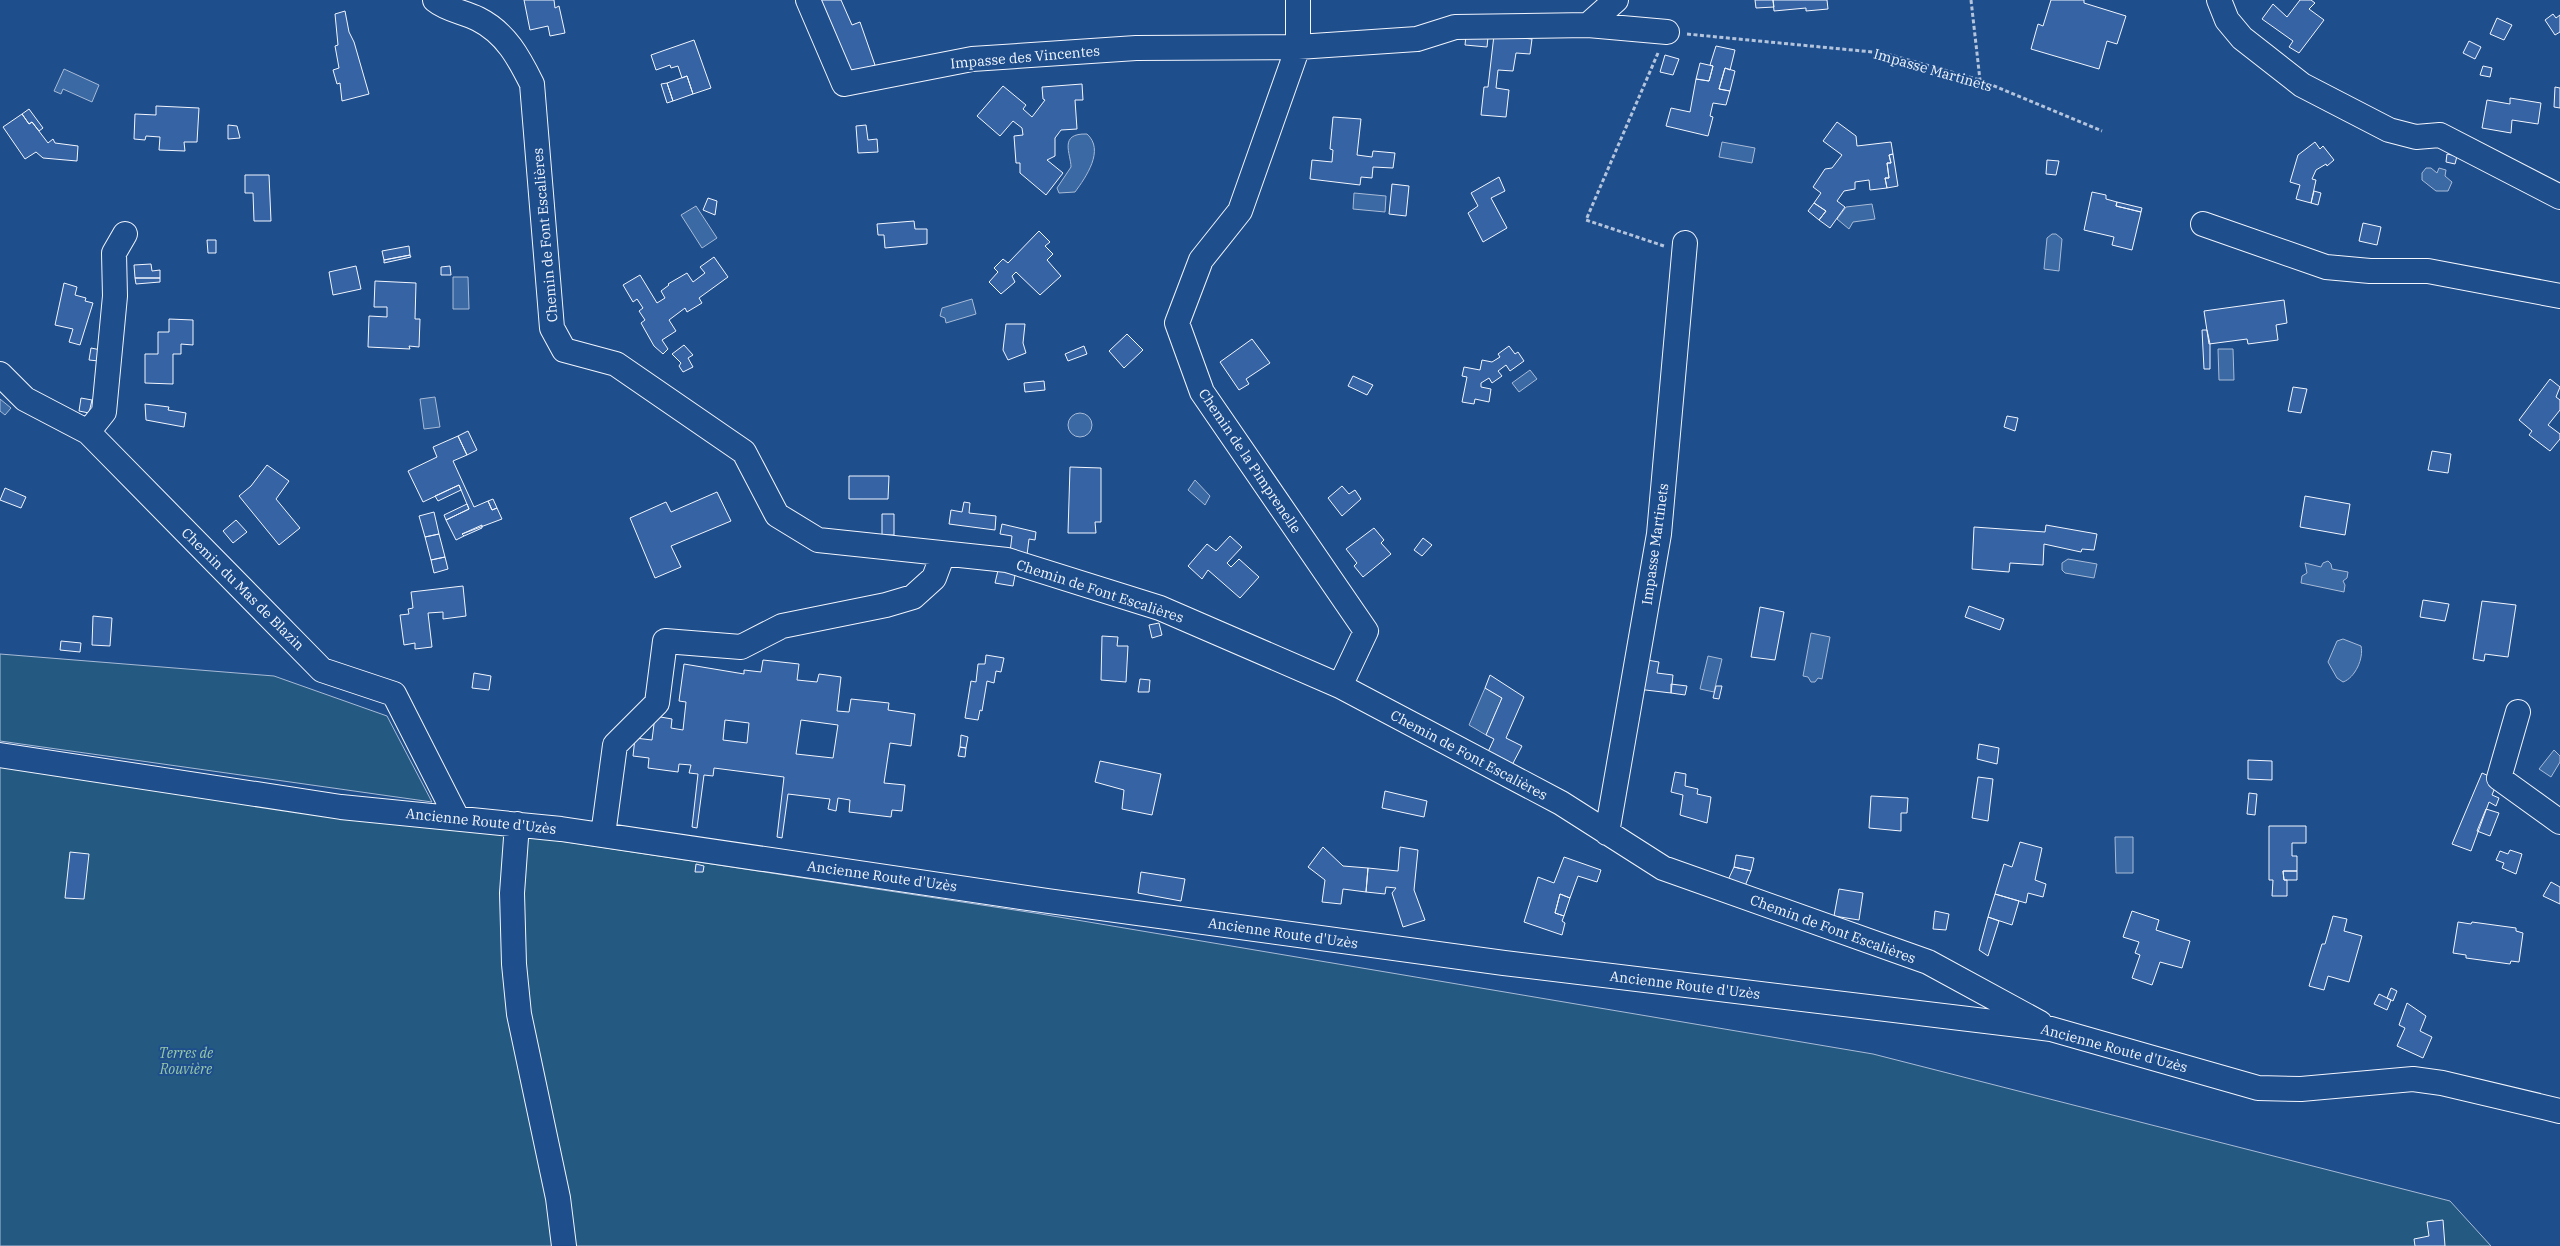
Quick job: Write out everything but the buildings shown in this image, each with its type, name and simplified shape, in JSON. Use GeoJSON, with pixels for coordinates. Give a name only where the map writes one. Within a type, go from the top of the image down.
{"type":"FeatureCollection","features":[{"type":"Feature","properties":{"kind":"street","name":"Chemin de Font Escalières"},"geometry":{"type":"LineString","coordinates":[[435,0],[441,5],[478,20],[498,33],[515,50],[532,84],[552,328],[564,350],[616,364],[744,452],[777,515],[818,540],[1007,560],[1160,608],[1340,686],[1561,803],[1663,868],[1928,962],[2051,1028]]}},
{"type":"Feature","properties":{"kind":"street","name":"Impasse des Vincentes"},"geometry":{"type":"LineString","coordinates":[[808,0],[844,84],[972,59],[1136,48],[1298,47]]}},
{"type":"Feature","properties":{"kind":"street","name":"Chemin de la Pimprenelle"},"geometry":{"type":"LineString","coordinates":[[1298,0],[1298,47],[1240,211],[1201,260],[1177,323],[1202,392],[1366,631],[1340,686]]}},
{"type":"Feature","properties":{"kind":"street"},"geometry":{"type":"LineString","coordinates":[[1588,25],[1616,0]]}},
{"type":"Feature","properties":{"kind":"street"},"geometry":{"type":"LineString","coordinates":[[2219,0],[2227,20],[2242,38],[2302,85],[2389,130],[2416,137],[2440,135],[2560,197]]}},
{"type":"Feature","properties":{"kind":"street"},"geometry":{"type":"LineString","coordinates":[[1298,47],[1417,39],[1455,27],[1588,25],[1667,32]]}},
{"type":"Feature","properties":{"kind":"street"},"geometry":{"type":"LineString","coordinates":[[2203,224],[2326,267],[2370,271],[2428,271],[2560,296]]}},
{"type":"Feature","properties":{"kind":"street"},"geometry":{"type":"LineString","coordinates":[[88,432],[104,412],[115,296],[114,252],[125,234]]}},
{"type":"Feature","properties":{"kind":"street","name":"Impasse Martinets"},"geometry":{"type":"LineString","coordinates":[[1607,833],[1659,534],[1684,247]]}},
{"type":"Feature","properties":{"kind":"street","name":"Chemin du Mas de Blazin"},"geometry":{"type":"LineString","coordinates":[[0,374],[25,399],[88,432],[322,670],[394,694],[457,818]]}},
{"type":"Feature","properties":{"kind":"street"},"geometry":{"type":"LineString","coordinates":[[603,835],[615,745],[657,703],[665,641],[741,647],[782,626],[886,605],[913,597],[934,578],[943,554]]}},
{"type":"Feature","properties":{"kind":"street"},"geometry":{"type":"LineString","coordinates":[[2518,712],[2500,778],[2560,822]]}},
{"type":"Feature","properties":{"kind":"street","name":"Ancienne Route d'Uzès"},"geometry":{"type":"LineString","coordinates":[[0,755],[341,807],[517,824],[603,835],[1048,901],[1504,963],[2051,1028],[2258,1088],[2300,1089],[2413,1079],[2442,1083],[2560,1111]]}},
{"type":"Feature","properties":{"kind":"street"},"geometry":{"type":"LineString","coordinates":[[517,824],[512,893],[514,964],[520,1014],[558,1198],[564,1246]]}},
{"type":"Feature","properties":{"kind":"path"},"geometry":{"type":"LineString","coordinates":[[1972,0],[1980,80]]}},
{"type":"Feature","properties":{"kind":"path"},"geometry":{"type":"LineString","coordinates":[[1667,32],[1586,220],[1684,247]]}},
{"type":"Feature","properties":{"kind":"path","name":"Impasse Martinets"},"geometry":{"type":"LineString","coordinates":[[1667,32],[1883,53],[1980,80],[2102,131]]}},
{"type":"Feature","properties":{"kind":"green space"},"geometry":{"type":"Polygon","coordinates":[[[0,654],[274,676],[387,716],[432,802],[0,741],[0,654]]]}},
{"type":"Feature","properties":{"kind":"green space","name":"Terres de Rouvière"},"geometry":{"type":"Polygon","coordinates":[[[0,756],[1041,914],[1873,1054],[2450,1201],[2491,1246],[0,1246],[0,756]]]}},
{"type":"Feature","properties":{"kind":"shaded area"},"geometry":{"type":"Polygon","coordinates":[[[64,69],[99,85],[92,102],[63,89],[61,94],[54,91],[64,69]]]}},
{"type":"Feature","properties":{"kind":"shaded area"},"geometry":{"type":"Polygon","coordinates":[[[1087,134],[1092,140],[1094,148],[1092,163],[1075,192],[1059,193],[1057,188],[1071,167],[1068,151],[1069,141],[1072,137],[1087,134]]]}},
{"type":"Feature","properties":{"kind":"shaded area"},"geometry":{"type":"Polygon","coordinates":[[[1722,142],[1755,148],[1752,163],[1719,157],[1722,142]]]}},
{"type":"Feature","properties":{"kind":"shaded area"},"geometry":{"type":"Polygon","coordinates":[[[2426,168],[2431,168],[2437,173],[2439,168],[2446,170],[2445,176],[2452,182],[2448,191],[2436,191],[2422,180],[2422,173],[2426,168]]]}},
{"type":"Feature","properties":{"kind":"shaded area"},"geometry":{"type":"Polygon","coordinates":[[[1354,193],[1386,196],[1385,212],[1353,209],[1354,193]]]}},
{"type":"Feature","properties":{"kind":"shaded area"},"geometry":{"type":"Polygon","coordinates":[[[1872,204],[1875,219],[1853,222],[1849,229],[1837,219],[1846,207],[1872,204]]]}},
{"type":"Feature","properties":{"kind":"shaded area"},"geometry":{"type":"Polygon","coordinates":[[[696,206],[717,238],[702,248],[681,215],[696,206]]]}},
{"type":"Feature","properties":{"kind":"shaded area"},"geometry":{"type":"Polygon","coordinates":[[[2052,234],[2056,234],[2062,239],[2059,271],[2044,269],[2047,238],[2052,234]]]}},
{"type":"Feature","properties":{"kind":"shaded area"},"geometry":{"type":"Polygon","coordinates":[[[453,277],[468,277],[469,309],[453,309],[453,277]]]}},
{"type":"Feature","properties":{"kind":"shaded area"},"geometry":{"type":"Polygon","coordinates":[[[972,299],[976,314],[946,323],[945,318],[940,316],[942,308],[972,299]]]}},
{"type":"Feature","properties":{"kind":"shaded area"},"geometry":{"type":"Polygon","coordinates":[[[2218,349],[2233,349],[2234,380],[2219,380],[2218,349]]]}},
{"type":"Feature","properties":{"kind":"shaded area"},"geometry":{"type":"Polygon","coordinates":[[[1530,370],[1537,379],[1519,392],[1512,383],[1530,370]]]}},
{"type":"Feature","properties":{"kind":"shaded area"},"geometry":{"type":"Polygon","coordinates":[[[435,397],[440,427],[424,429],[420,399],[435,397]]]}},
{"type":"Feature","properties":{"kind":"shaded area"},"geometry":{"type":"Polygon","coordinates":[[[0,399],[11,408],[5,415],[0,411],[0,399]]]}},
{"type":"Feature","properties":{"kind":"shaded area"},"geometry":{"type":"Polygon","coordinates":[[[1080,413],[1088,417],[1092,425],[1088,433],[1080,437],[1072,433],[1068,425],[1072,417],[1080,413]]]}},
{"type":"Feature","properties":{"kind":"shaded area"},"geometry":{"type":"Polygon","coordinates":[[[1195,480],[1210,496],[1205,505],[1188,490],[1195,480]]]}},
{"type":"Feature","properties":{"kind":"shaded area"},"geometry":{"type":"Polygon","coordinates":[[[2068,559],[2097,564],[2094,578],[2065,573],[2062,570],[2062,563],[2068,559]]]}},
{"type":"Feature","properties":{"kind":"shaded area"},"geometry":{"type":"Polygon","coordinates":[[[2328,561],[2332,569],[2348,572],[2347,578],[2343,581],[2345,585],[2344,592],[2301,583],[2302,576],[2307,573],[2305,563],[2321,567],[2323,563],[2328,561]]]}},
{"type":"Feature","properties":{"kind":"shaded area"},"geometry":{"type":"Polygon","coordinates":[[[1811,633],[1830,637],[1822,679],[1818,678],[1815,682],[1811,682],[1808,677],[1803,676],[1811,633]]]}},
{"type":"Feature","properties":{"kind":"shaded area"},"geometry":{"type":"Polygon","coordinates":[[[2343,639],[2361,646],[2362,651],[2360,662],[2355,672],[2343,682],[2337,678],[2328,662],[2337,641],[2343,639]]]}},
{"type":"Feature","properties":{"kind":"shaded area"},"geometry":{"type":"Polygon","coordinates":[[[1708,656],[1722,659],[1714,692],[1700,689],[1708,656]]]}},
{"type":"Feature","properties":{"kind":"shaded area"},"geometry":{"type":"Polygon","coordinates":[[[1485,688],[1502,698],[1486,735],[1469,725],[1485,688]]]}},
{"type":"Feature","properties":{"kind":"shaded area"},"geometry":{"type":"Polygon","coordinates":[[[2554,750],[2560,756],[2560,762],[2551,777],[2539,769],[2554,750]]]}},
{"type":"Feature","properties":{"kind":"shaded area"},"geometry":{"type":"Polygon","coordinates":[[[2115,837],[2133,837],[2133,873],[2116,873],[2115,837]]]}}]}
